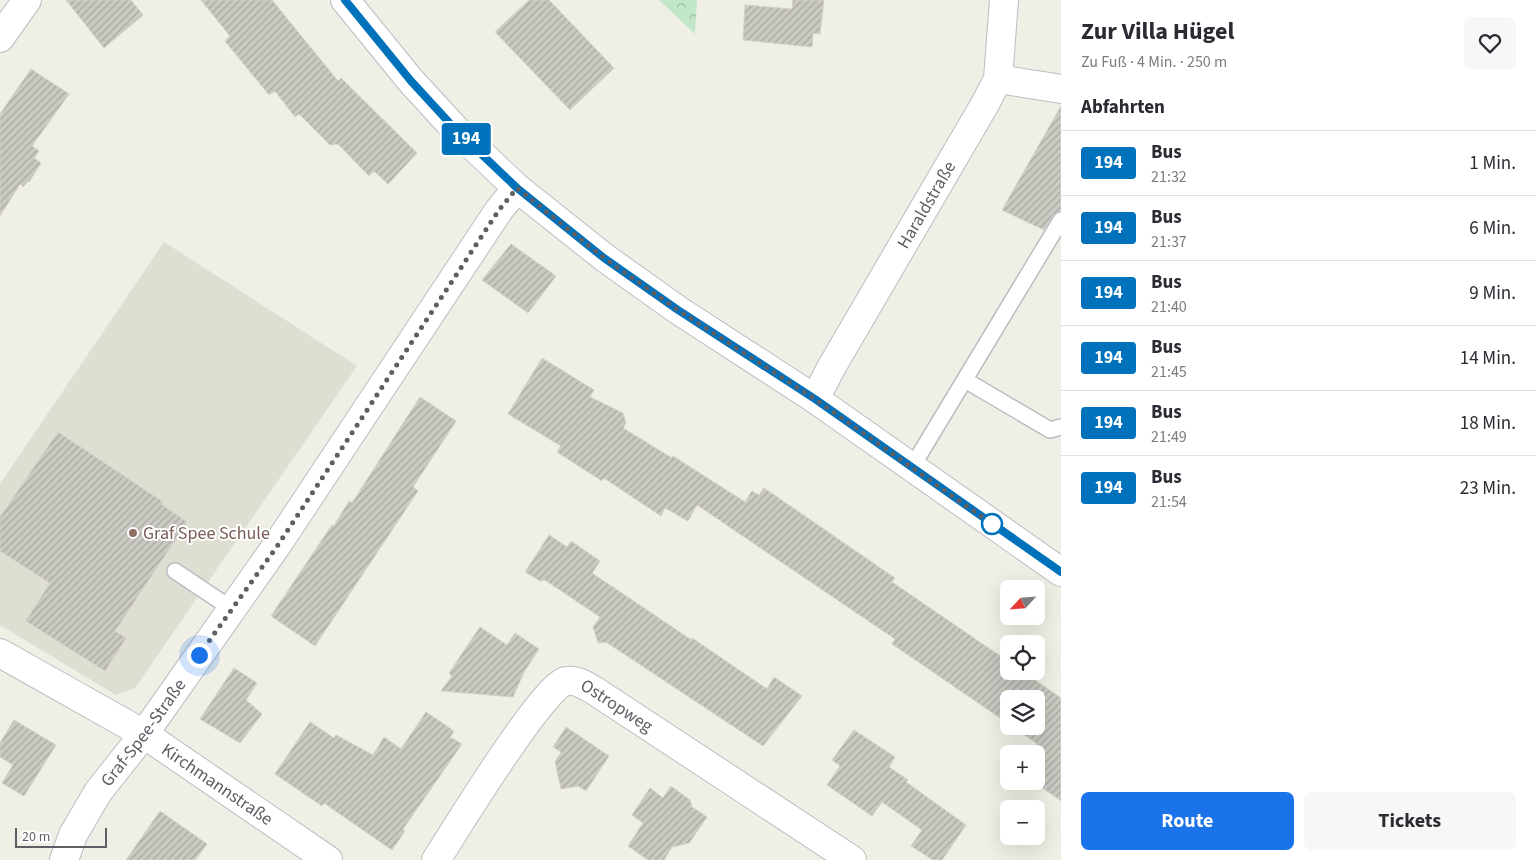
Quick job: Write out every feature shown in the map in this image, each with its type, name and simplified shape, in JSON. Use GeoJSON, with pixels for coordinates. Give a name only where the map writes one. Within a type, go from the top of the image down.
{"type":"FeatureCollection","features":[{"type":"Feature","properties":{"kind":"street"},"geometry":{"type":"LineString","coordinates":[[0,38],[27,0]]}},
{"type":"Feature","properties":{"kind":"street"},"geometry":{"type":"LineString","coordinates":[[345,0],[411,81],[456,130],[517,188],[604,258],[678,310],[815,399],[1061,572]]}},
{"type":"Feature","properties":{"kind":"street","name":"Haraldstraße"},"geometry":{"type":"LineString","coordinates":[[815,399],[831,368],[998,79],[1004,0]]}},
{"type":"Feature","properties":{"kind":"street"},"geometry":{"type":"LineString","coordinates":[[998,79],[1061,89]]}},
{"type":"Feature","properties":{"kind":"street","name":"Graf-Spee-Straße"},"geometry":{"type":"LineString","coordinates":[[64,860],[73,835],[98,792],[144,734],[278,545],[499,210],[517,188]]}},
{"type":"Feature","properties":{"kind":"street","name":"Kirchmannstraße"},"geometry":{"type":"LineString","coordinates":[[0,653],[144,734],[328,860]]}},
{"type":"Feature","properties":{"kind":"street","name":"Ostropweg"},"geometry":{"type":"LineString","coordinates":[[436,860],[516,738],[544,700],[560,684],[567,681],[578,681],[595,691],[852,860]]}},
{"type":"Feature","properties":{"kind":"lane"},"geometry":{"type":"LineString","coordinates":[[912,467],[1061,220]]}},
{"type":"Feature","properties":{"kind":"lane"},"geometry":{"type":"LineString","coordinates":[[965,380],[1050,430],[1061,427]]}},
{"type":"Feature","properties":{"kind":"lane"},"geometry":{"type":"LineString","coordinates":[[175,571],[232,609]]}},
{"type":"Feature","properties":{"kind":"shaded area"},"geometry":{"type":"Polygon","coordinates":[[[164,242],[357,366],[135,688],[116,695],[0,625],[0,484],[164,242]]]}},
{"type":"Feature","properties":{"kind":"green space"},"geometry":{"type":"Polygon","coordinates":[[[659,0],[697,0],[695,34],[659,0]]]}},
{"type":"Feature","properties":{"kind":"building"},"geometry":{"type":"Polygon","coordinates":[[[66,0],[131,0],[143,15],[104,48],[66,0]]]}},
{"type":"Feature","properties":{"kind":"building"},"geometry":{"type":"Polygon","coordinates":[[[201,0],[272,0],[338,81],[341,78],[417,153],[388,184],[374,171],[369,176],[338,144],[330,145],[299,114],[295,117],[275,91],[269,95],[225,41],[230,36],[201,0]]]}},
{"type":"Feature","properties":{"kind":"building"},"geometry":{"type":"Polygon","coordinates":[[[529,0],[549,0],[614,68],[570,110],[495,32],[529,0]]]}},
{"type":"Feature","properties":{"kind":"building"},"geometry":{"type":"Polygon","coordinates":[[[793,0],[824,0],[820,34],[813,33],[812,47],[743,40],[745,5],[792,9],[793,0]]]}},
{"type":"Feature","properties":{"kind":"building"},"geometry":{"type":"Polygon","coordinates":[[[31,69],[69,94],[32,146],[39,151],[34,158],[41,163],[29,182],[23,187],[20,184],[0,216],[0,114],[31,69]]]}},
{"type":"Feature","properties":{"kind":"building"},"geometry":{"type":"Polygon","coordinates":[[[1061,106],[1061,211],[1053,215],[1044,230],[1002,210],[1061,106]]]}},
{"type":"Feature","properties":{"kind":"building"},"geometry":{"type":"Polygon","coordinates":[[[511,244],[556,276],[528,313],[482,280],[511,244]]]}},
{"type":"Feature","properties":{"kind":"building"},"geometry":{"type":"Polygon","coordinates":[[[542,358],[594,390],[590,397],[623,413],[626,423],[623,428],[672,458],[673,456],[745,502],[752,491],[759,495],[764,488],[895,578],[892,582],[1000,656],[1000,680],[1035,680],[1061,698],[1061,801],[1045,789],[1045,745],[1036,745],[1025,735],[1045,735],[1045,690],[1000,690],[1000,718],[892,644],[895,639],[697,505],[688,521],[665,508],[661,516],[604,478],[602,481],[557,452],[561,446],[508,414],[542,358]]]}},
{"type":"Feature","properties":{"kind":"building"},"geometry":{"type":"Polygon","coordinates":[[[420,397],[456,421],[413,487],[418,491],[315,646],[271,616],[332,525],[334,526],[349,501],[352,503],[420,397]]]}},
{"type":"Feature","properties":{"kind":"building"},"geometry":{"type":"Polygon","coordinates":[[[58,432],[163,502],[161,504],[187,522],[115,631],[126,638],[105,671],[26,621],[50,583],[0,551],[0,517],[58,432]]]}},
{"type":"Feature","properties":{"kind":"building"},"geometry":{"type":"Polygon","coordinates":[[[549,535],[567,547],[571,541],[600,561],[592,573],[767,689],[774,677],[802,696],[763,746],[606,642],[598,643],[593,627],[600,617],[545,580],[540,581],[525,572],[549,535]]]}},
{"type":"Feature","properties":{"kind":"building"},"geometry":{"type":"Polygon","coordinates":[[[480,627],[507,645],[515,633],[539,649],[524,672],[513,697],[441,691],[452,676],[449,673],[480,627]]]}},
{"type":"Feature","properties":{"kind":"building"},"geometry":{"type":"Polygon","coordinates":[[[234,668],[257,683],[246,700],[262,714],[240,743],[200,719],[234,668]]]}},
{"type":"Feature","properties":{"kind":"building"},"geometry":{"type":"Polygon","coordinates":[[[426,712],[454,731],[450,737],[462,744],[403,829],[405,831],[392,850],[324,803],[322,806],[275,774],[310,722],[334,738],[336,735],[373,755],[384,737],[401,749],[426,712]]]}},
{"type":"Feature","properties":{"kind":"building"},"geometry":{"type":"Polygon","coordinates":[[[14,720],[56,745],[24,796],[2,783],[13,765],[0,757],[0,743],[14,720]]]}},
{"type":"Feature","properties":{"kind":"building"},"geometry":{"type":"Polygon","coordinates":[[[566,727],[609,756],[586,791],[578,786],[561,789],[555,762],[561,752],[553,747],[566,727]]]}},
{"type":"Feature","properties":{"kind":"building"},"geometry":{"type":"Polygon","coordinates":[[[854,730],[895,757],[889,767],[908,780],[906,782],[966,825],[942,860],[933,860],[911,846],[922,830],[882,802],[872,816],[827,785],[840,766],[832,760],[854,730]]]}},
{"type":"Feature","properties":{"kind":"building"},"geometry":{"type":"Polygon","coordinates":[[[671,786],[690,800],[692,807],[707,817],[689,843],[672,847],[664,860],[648,860],[628,846],[643,823],[632,815],[650,788],[663,798],[671,786]]]}},
{"type":"Feature","properties":{"kind":"building"},"geometry":{"type":"Polygon","coordinates":[[[160,811],[207,844],[195,860],[126,860],[160,811]]]}},
{"type":"Feature","properties":{"kind":"bus line","name":"194"},"geometry":{"type":"LineString","coordinates":[[345,0],[411,81],[456,130],[517,188],[604,258],[678,310],[815,399],[1061,572]]}},
{"type":"Feature","properties":{"kind":"place","name":"Graf Spee Schule"},"geometry":{"type":"Point","coordinates":[133,533]}},
{"type":"Feature","properties":{"kind":"route"},"geometry":{"type":"LineString","coordinates":[[199,655],[278,545],[499,210],[517,188],[604,258],[678,310],[815,399],[992,524]]}}]}
